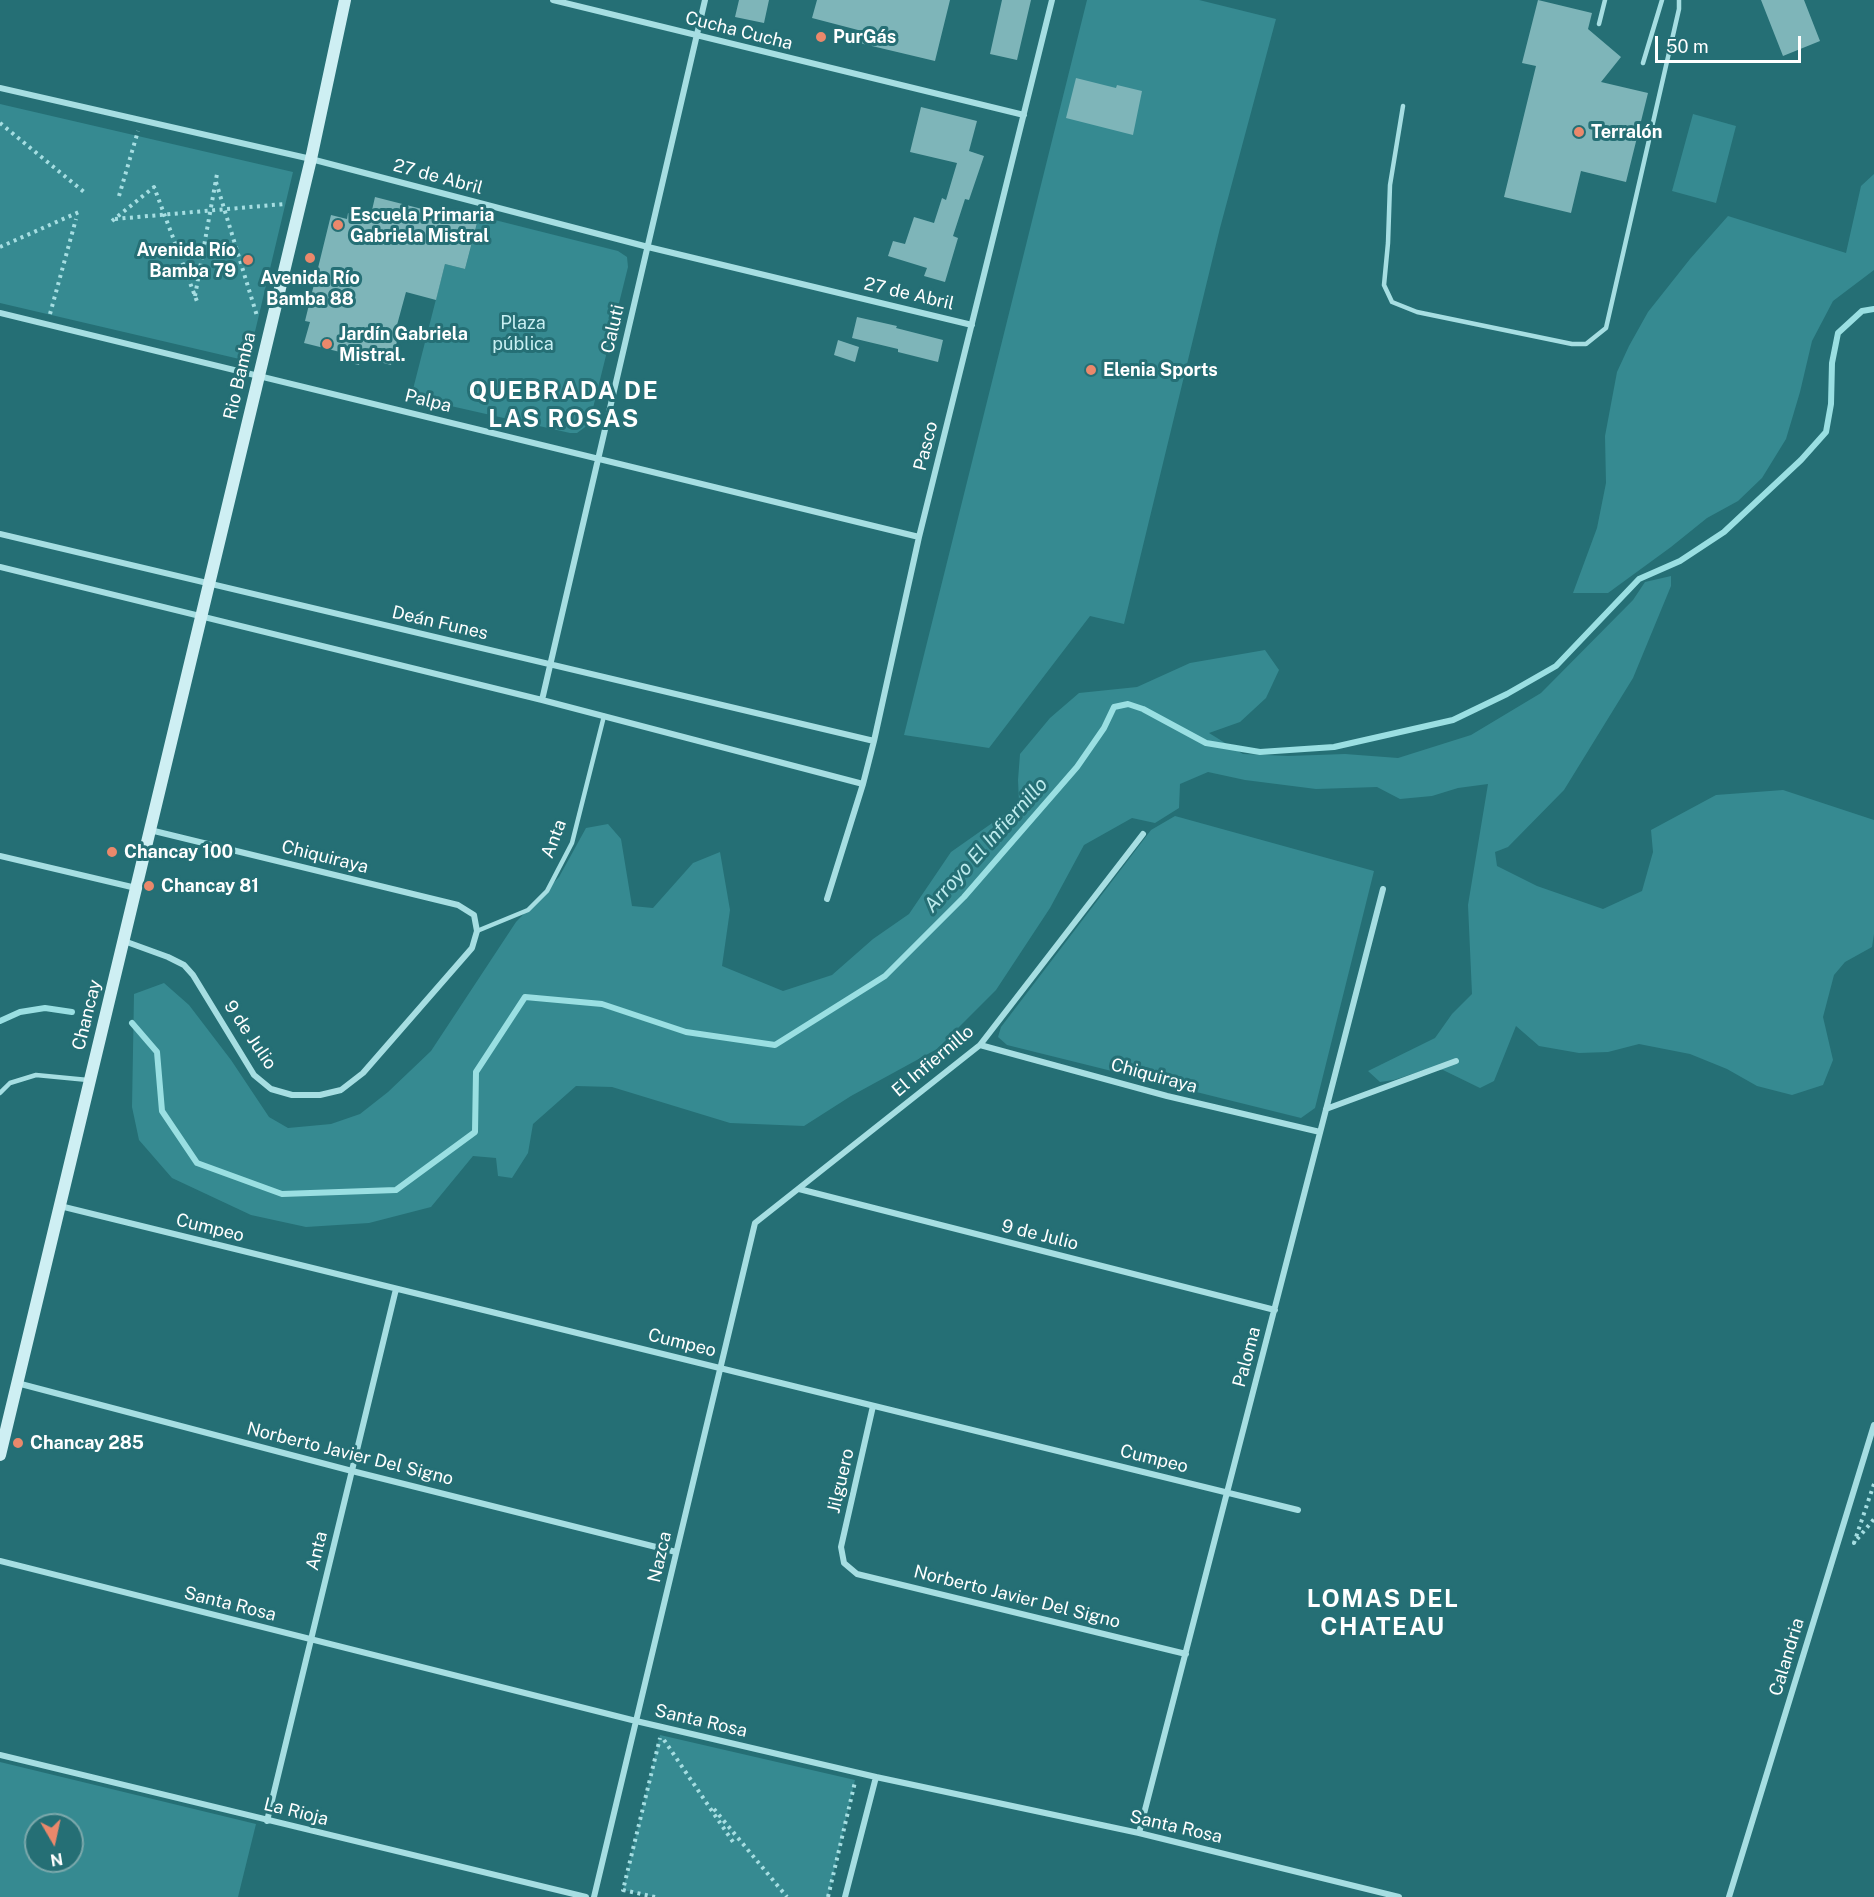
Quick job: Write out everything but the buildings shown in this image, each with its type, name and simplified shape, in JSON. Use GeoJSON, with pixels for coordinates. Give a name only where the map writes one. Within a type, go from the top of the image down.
{"type":"FeatureCollection","features":[{"type":"Feature","properties":{"kind":"main road","name":"Rio Bamba"},"geometry":{"type":"LineString","coordinates":[[210,584],[311,159],[345,0]]}},
{"type":"Feature","properties":{"kind":"main road","name":"Chancay"},"geometry":{"type":"LineString","coordinates":[[0,1455],[210,584]]}},
{"type":"Feature","properties":{"kind":"street","name":"Cucha Cucha"},"geometry":{"type":"LineString","coordinates":[[553,0],[1024,116]]}},
{"type":"Feature","properties":{"kind":"street","name":"Caluti"},"geometry":{"type":"LineString","coordinates":[[542,700],[705,0]]}},
{"type":"Feature","properties":{"kind":"street","name":"Pasco"},"geometry":{"type":"LineString","coordinates":[[827,899],[874,741],[919,537],[1052,0]]}},
{"type":"Feature","properties":{"kind":"street","name":"27 de Abril"},"geometry":{"type":"LineString","coordinates":[[0,88],[311,159],[648,247],[972,324]]}},
{"type":"Feature","properties":{"kind":"street","name":"Palpa"},"geometry":{"type":"LineString","coordinates":[[0,313],[919,537]]}},
{"type":"Feature","properties":{"kind":"street","name":"Deán Funes"},"geometry":{"type":"LineString","coordinates":[[0,534],[874,741]]}},
{"type":"Feature","properties":{"kind":"street"},"geometry":{"type":"LineString","coordinates":[[0,567],[542,700],[863,784]]}},
{"type":"Feature","properties":{"kind":"street","name":"Chiquiraya"},"geometry":{"type":"LineString","coordinates":[[150,830],[458,905],[474,915],[477,931]]}},
{"type":"Feature","properties":{"kind":"street","name":"El Infiernillo"},"geometry":{"type":"LineString","coordinates":[[755,1223],[980,1045],[1143,834]]}},
{"type":"Feature","properties":{"kind":"street"},"geometry":{"type":"LineString","coordinates":[[0,856],[136,888]]}},
{"type":"Feature","properties":{"kind":"street","name":"Paloma"},"geometry":{"type":"LineString","coordinates":[[1139,1833],[1383,889]]}},
{"type":"Feature","properties":{"kind":"street","name":"9 de Julio"},"geometry":{"type":"LineString","coordinates":[[124,941],[184,965],[193,975],[254,1076],[271,1089],[292,1095],[320,1095],[341,1090],[363,1073],[472,948],[477,931]]}},
{"type":"Feature","properties":{"kind":"street","name":"Chiquiraya"},"geometry":{"type":"LineString","coordinates":[[980,1045],[1167,1096],[1320,1132]]}},
{"type":"Feature","properties":{"kind":"street"},"geometry":{"type":"LineString","coordinates":[[1326,1109],[1456,1061]]}},
{"type":"Feature","properties":{"kind":"street","name":"9 de Julio"},"geometry":{"type":"LineString","coordinates":[[799,1189],[1275,1310]]}},
{"type":"Feature","properties":{"kind":"street","name":"Cumpeo"},"geometry":{"type":"LineString","coordinates":[[60,1206],[1298,1510]]}},
{"type":"Feature","properties":{"kind":"street","name":"Nazca"},"geometry":{"type":"LineString","coordinates":[[594,1897],[755,1223]]}},
{"type":"Feature","properties":{"kind":"street","name":"Anta"},"geometry":{"type":"LineString","coordinates":[[267,1821],[396,1288]]}},
{"type":"Feature","properties":{"kind":"street","name":"Norberto Javier Del Signo"},"geometry":{"type":"LineString","coordinates":[[17,1383],[352,1471],[676,1552]]}},
{"type":"Feature","properties":{"kind":"street","name":"Jilguero"},"geometry":{"type":"LineString","coordinates":[[844,1563],[841,1547],[873,1406]]}},
{"type":"Feature","properties":{"kind":"street","name":"Calandria"},"geometry":{"type":"LineString","coordinates":[[1729,1897],[1874,1425]]}},
{"type":"Feature","properties":{"kind":"street","name":"Santa Rosa"},"geometry":{"type":"LineString","coordinates":[[0,1561],[636,1721],[876,1777],[1139,1833],[1399,1897]]}},
{"type":"Feature","properties":{"kind":"street","name":"Norberto Javier Del Signo"},"geometry":{"type":"LineString","coordinates":[[844,1563],[857,1574],[1186,1654]]}},
{"type":"Feature","properties":{"kind":"street","name":"La Rioja"},"geometry":{"type":"LineString","coordinates":[[0,1755],[586,1897]]}},
{"type":"Feature","properties":{"kind":"street"},"geometry":{"type":"LineString","coordinates":[[845,1897],[876,1777]]}},
{"type":"Feature","properties":{"kind":"lane"},"geometry":{"type":"LineString","coordinates":[[1599,24],[1605,0]]}},
{"type":"Feature","properties":{"kind":"lane"},"geometry":{"type":"LineString","coordinates":[[1643,63],[1662,0]]}},
{"type":"Feature","properties":{"kind":"lane"},"geometry":{"type":"LineString","coordinates":[[1403,106],[1390,185],[1384,285],[1392,302],[1418,312],[1572,344],[1586,344],[1606,328],[1679,9],[1679,0]]}},
{"type":"Feature","properties":{"kind":"lane","name":"Anta"},"geometry":{"type":"LineString","coordinates":[[477,931],[528,910],[547,891],[572,843],[604,716]]}},
{"type":"Feature","properties":{"kind":"lane"},"geometry":{"type":"LineString","coordinates":[[0,1093],[10,1083],[36,1075],[90,1080]]}},
{"type":"Feature","properties":{"kind":"path"},"geometry":{"type":"LineString","coordinates":[[119,196],[142,120]]}},
{"type":"Feature","properties":{"kind":"path"},"geometry":{"type":"LineString","coordinates":[[0,123],[84,192]]}},
{"type":"Feature","properties":{"kind":"path"},"geometry":{"type":"LineString","coordinates":[[195,297],[218,174]]}},
{"type":"Feature","properties":{"kind":"path"},"geometry":{"type":"LineString","coordinates":[[216,182],[266,344]]}},
{"type":"Feature","properties":{"kind":"path"},"geometry":{"type":"LineString","coordinates":[[198,304],[195,297],[164,214],[154,187],[113,220],[164,214],[211,210],[224,208],[300,203]]}},
{"type":"Feature","properties":{"kind":"path"},"geometry":{"type":"LineString","coordinates":[[0,247],[79,212]]}},
{"type":"Feature","properties":{"kind":"path"},"geometry":{"type":"LineString","coordinates":[[47,324],[76,219]]}},
{"type":"Feature","properties":{"kind":"path"},"geometry":{"type":"LineString","coordinates":[[1874,1484],[1854,1544],[1874,1519]]}},
{"type":"Feature","properties":{"kind":"path"},"geometry":{"type":"LineString","coordinates":[[660,1735],[672,1738]]}},
{"type":"Feature","properties":{"kind":"path"},"geometry":{"type":"LineString","coordinates":[[660,1735],[733,1842]]}},
{"type":"Feature","properties":{"kind":"path"},"geometry":{"type":"LineString","coordinates":[[655,1897],[623,1890],[660,1735]]}},
{"type":"Feature","properties":{"kind":"path"},"geometry":{"type":"LineString","coordinates":[[828,1897],[855,1780]]}},
{"type":"Feature","properties":{"kind":"path"},"geometry":{"type":"LineString","coordinates":[[714,1809],[787,1897]]}},
{"type":"Feature","properties":{"kind":"green space","name":"Elenia Sports"},"geometry":{"type":"Polygon","coordinates":[[[1087,0],[1199,0],[1276,19],[1220,228],[1124,624],[1090,616],[989,748],[904,735],[1087,0]]]}},
{"type":"Feature","properties":{"kind":"green space"},"geometry":{"type":"Polygon","coordinates":[[[0,104],[293,172],[248,361],[0,303],[0,104]]]}},
{"type":"Feature","properties":{"kind":"green space"},"geometry":{"type":"Polygon","coordinates":[[[1693,114],[1736,126],[1716,203],[1672,191],[1693,114]]]}},
{"type":"Feature","properties":{"kind":"green space"},"geometry":{"type":"Polygon","coordinates":[[[1874,174],[1874,270],[1833,301],[1812,341],[1786,439],[1762,478],[1738,501],[1707,518],[1608,593],[1573,593],[1597,528],[1606,483],[1605,436],[1617,372],[1648,312],[1728,216],[1846,253],[1861,186],[1874,174]]]}},
{"type":"Feature","properties":{"kind":"green space","name":"Plaza pública"},"geometry":{"type":"Polygon","coordinates":[[[479,216],[618,251],[627,257],[628,267],[590,420],[588,425],[577,433],[411,397],[445,264],[465,269],[479,216]]]}},
{"type":"Feature","properties":{"kind":"green space"},"geometry":{"type":"Polygon","coordinates":[[[1671,576],[1671,586],[1633,678],[1564,790],[1508,847],[1495,852],[1497,866],[1537,886],[1603,909],[1642,891],[1653,852],[1651,830],[1716,795],[1783,790],[1874,820],[1872,947],[1845,962],[1834,975],[1823,1017],[1833,1060],[1823,1085],[1792,1095],[1757,1086],[1727,1069],[1690,1054],[1639,1044],[1608,1052],[1579,1053],[1539,1046],[1516,1026],[1494,1081],[1480,1088],[1443,1070],[1424,1070],[1380,1082],[1368,1071],[1435,1038],[1452,1014],[1472,994],[1468,905],[1488,784],[1458,788],[1432,796],[1400,799],[1377,787],[1316,789],[1245,780],[1208,772],[1180,784],[1179,808],[1155,823],[1132,818],[1084,845],[1050,908],[996,990],[937,1049],[851,1096],[804,1126],[730,1123],[612,1087],[576,1086],[533,1124],[528,1153],[512,1178],[498,1176],[496,1158],[473,1156],[431,1207],[369,1223],[306,1227],[251,1215],[172,1178],[139,1140],[132,1107],[134,994],[164,983],[189,1005],[231,1060],[269,1117],[288,1128],[331,1124],[360,1114],[388,1092],[431,1051],[516,922],[559,877],[586,828],[608,824],[621,839],[632,906],[653,908],[693,863],[720,852],[730,910],[722,966],[783,991],[832,975],[873,939],[909,914],[951,852],[1005,814],[1019,801],[1020,754],[1050,718],[1079,693],[1137,687],[1190,663],[1265,650],[1279,670],[1266,698],[1240,722],[1209,733],[1243,754],[1288,756],[1345,754],[1398,758],[1471,735],[1541,693],[1633,600],[1645,582],[1671,576]]]}},
{"type":"Feature","properties":{"kind":"green space"},"geometry":{"type":"Polygon","coordinates":[[[1175,816],[1374,871],[1315,1108],[1301,1118],[1007,1045],[998,1037],[1001,1027],[1151,830],[1175,816]]]}},
{"type":"Feature","properties":{"kind":"green space"},"geometry":{"type":"Polygon","coordinates":[[[660,1735],[855,1780],[828,1897],[655,1897],[623,1890],[660,1735]]]}},
{"type":"Feature","properties":{"kind":"green space"},"geometry":{"type":"Polygon","coordinates":[[[0,1762],[256,1824],[238,1897],[0,1897],[0,1762]]]}},
{"type":"Feature","properties":{"kind":"waterway","name":"Arroyo El Infiernillo"},"geometry":{"type":"LineString","coordinates":[[132,1023],[157,1052],[162,1111],[197,1163],[282,1194],[396,1190],[475,1132],[476,1072],[525,997],[602,1004],[686,1032],[775,1045],[885,976],[964,897],[1077,767],[1104,728],[1114,707],[1128,704],[1143,709],[1206,743],[1260,752],[1334,747],[1453,720],[1507,694],[1556,666],[1639,579],[1680,561],[1724,532],[1801,460],[1826,432],[1831,404],[1832,363],[1838,333],[1862,311],[1874,309]]}},
{"type":"Feature","properties":{"kind":"waterway","name":"Arroyo El Infiernillo"},"geometry":{"type":"LineString","coordinates":[[0,1021],[20,1012],[45,1008],[72,1012]]}},
{"type":"Feature","properties":{"kind":"place","name":"PurGás"},"geometry":{"type":"Point","coordinates":[821,37]}},
{"type":"Feature","properties":{"kind":"place","name":"Terralón"},"geometry":{"type":"Point","coordinates":[1579,132]}},
{"type":"Feature","properties":{"kind":"place","name":"Escuela Primaria Gabriela Mistral"},"geometry":{"type":"Point","coordinates":[338,225]}},
{"type":"Feature","properties":{"kind":"place","name":"Avenida Río Bamba 88"},"geometry":{"type":"Point","coordinates":[310,258]}},
{"type":"Feature","properties":{"kind":"place","name":"Avenida Río Bamba 79"},"geometry":{"type":"Point","coordinates":[248,260]}},
{"type":"Feature","properties":{"kind":"place","name":"Jardín Gabriela Mistral."},"geometry":{"type":"Point","coordinates":[327,344]}},
{"type":"Feature","properties":{"kind":"place","name":"Elenia Sports"},"geometry":{"type":"Point","coordinates":[1091,370]}},
{"type":"Feature","properties":{"kind":"place","name":"Chancay 100"},"geometry":{"type":"Point","coordinates":[112,852]}},
{"type":"Feature","properties":{"kind":"place","name":"Chancay 81"},"geometry":{"type":"Point","coordinates":[149,886]}},
{"type":"Feature","properties":{"kind":"place","name":"Chancay 285"},"geometry":{"type":"Point","coordinates":[18,1443]}},
{"type":"Feature","properties":{"kind":"district","name":"QUEBRADA DE LAS ROSAS"},"geometry":{"type":"Point","coordinates":[564,406]}},
{"type":"Feature","properties":{"kind":"district","name":"LOMAS DEL CHATEAU"},"geometry":{"type":"Point","coordinates":[1383,1614]}}]}
